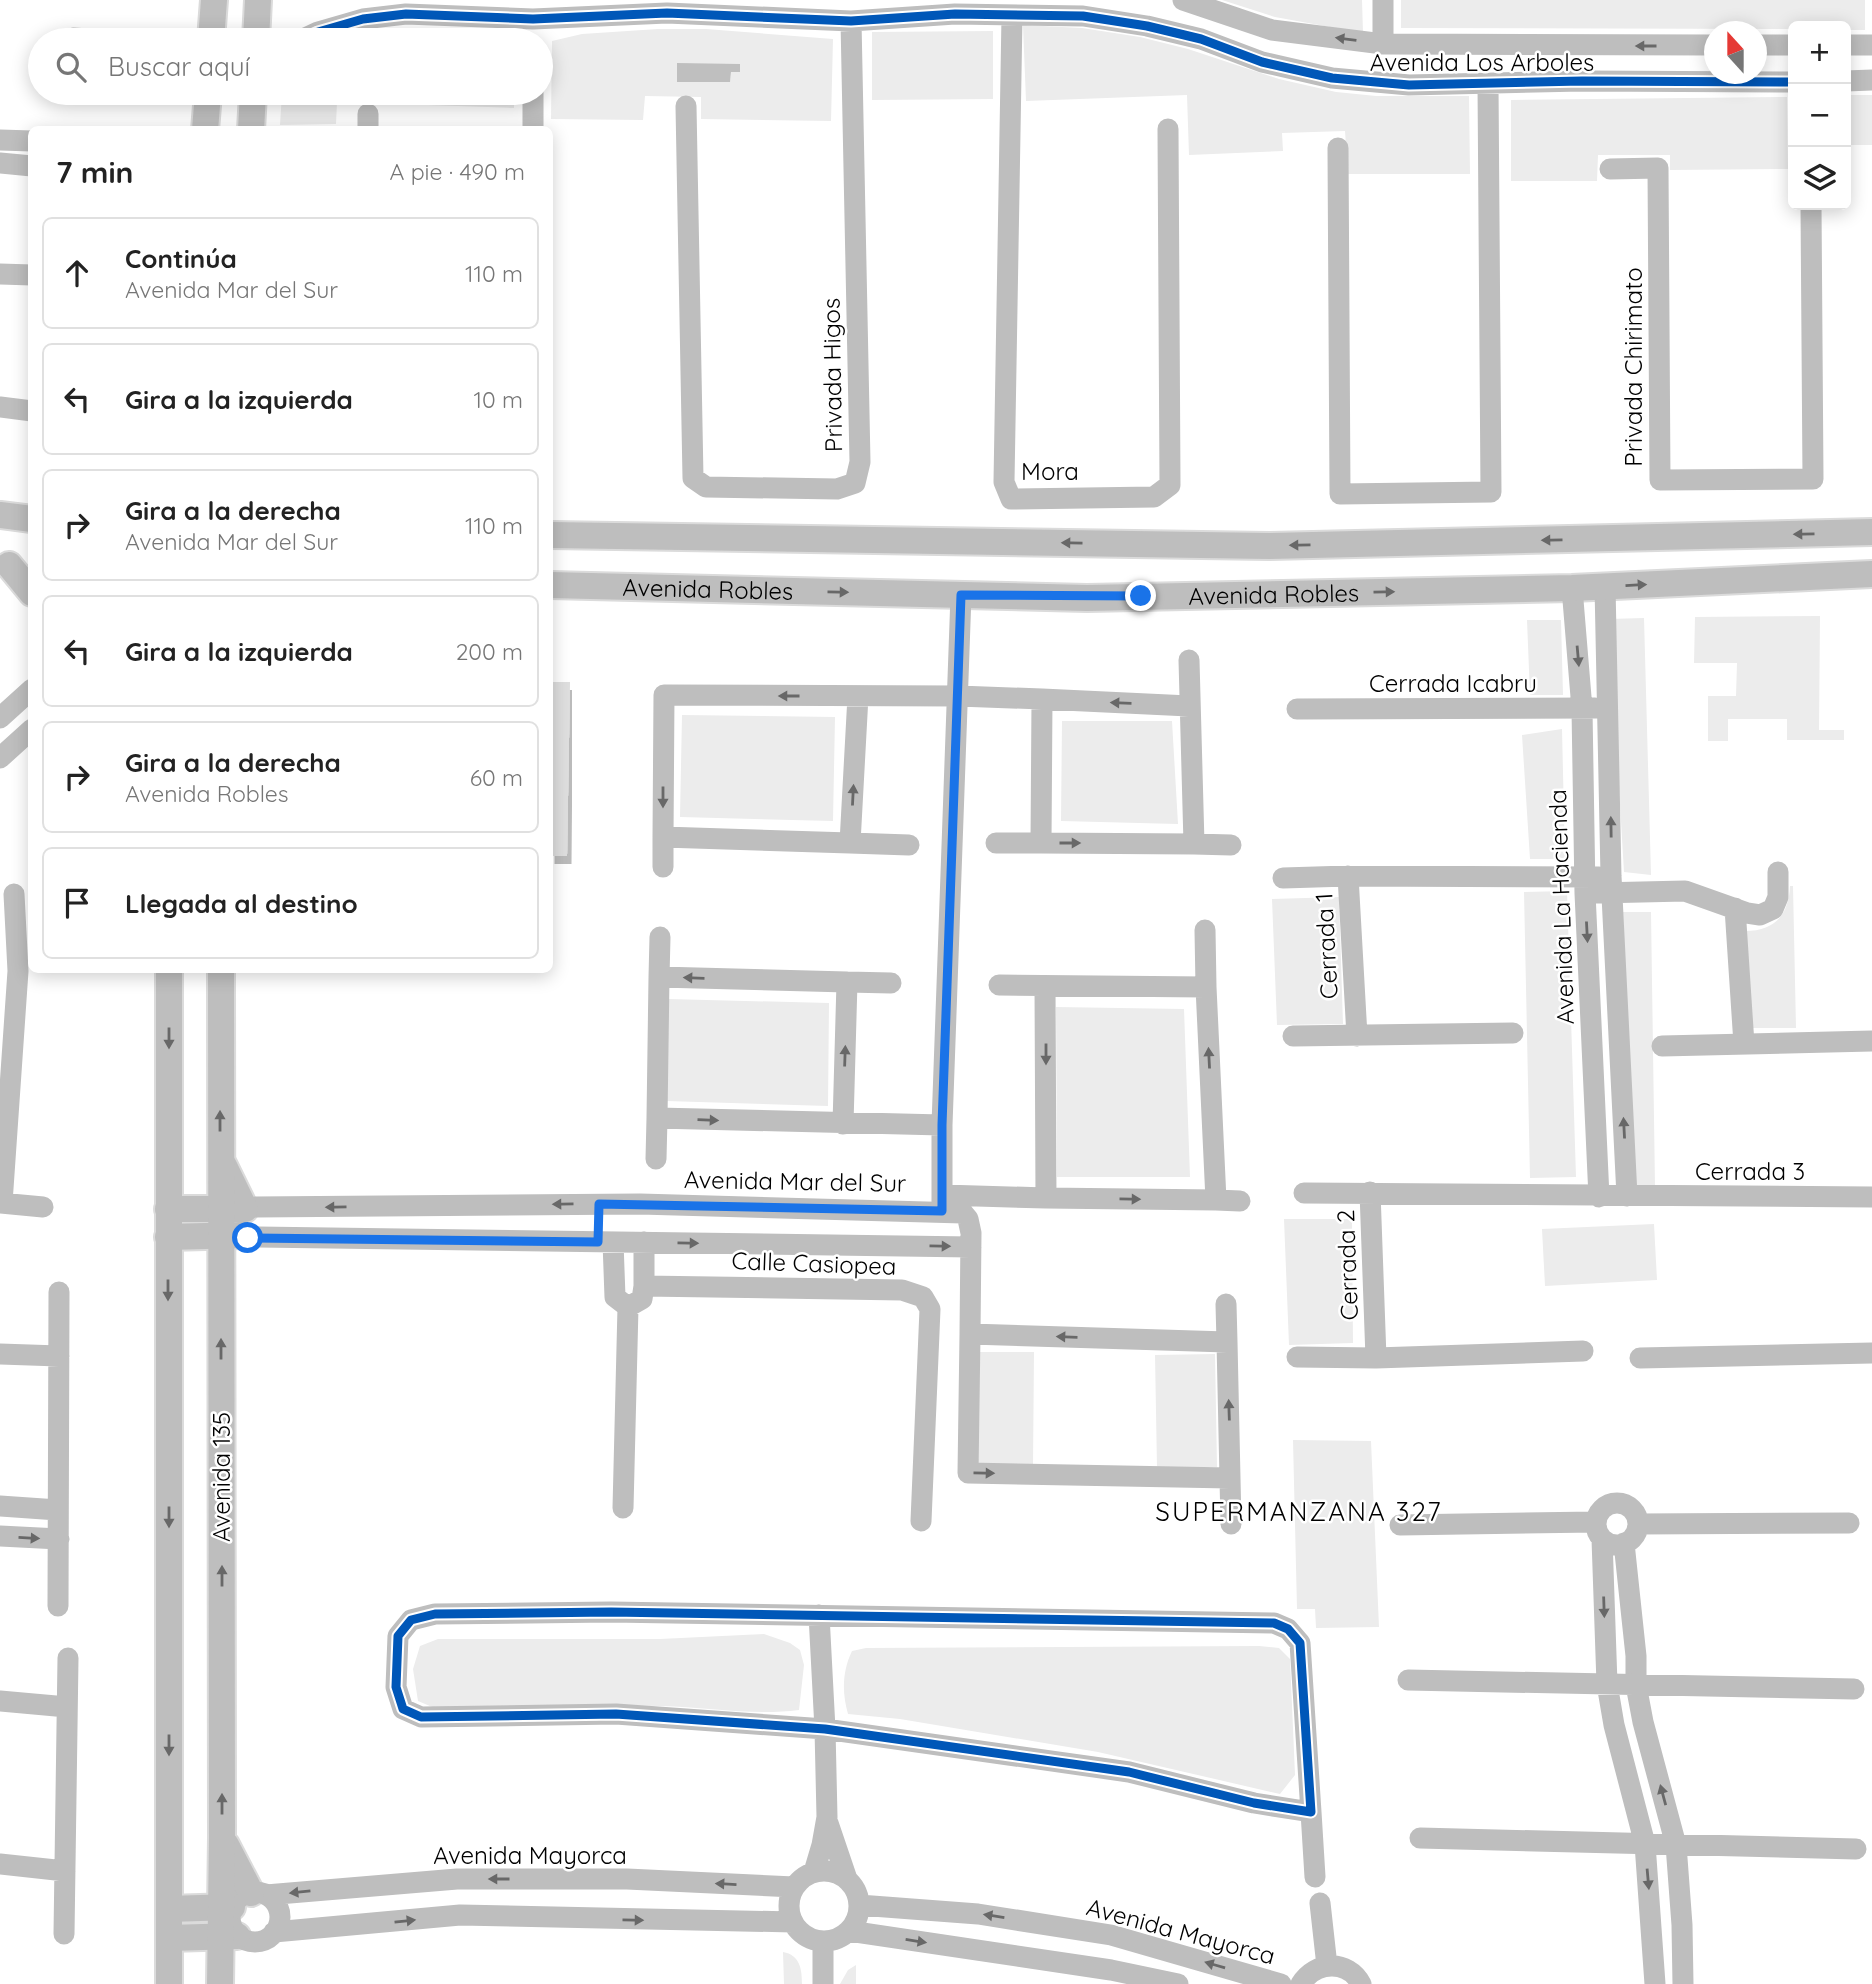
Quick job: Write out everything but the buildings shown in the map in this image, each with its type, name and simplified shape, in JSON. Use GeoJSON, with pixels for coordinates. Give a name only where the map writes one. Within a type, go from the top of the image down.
{"type":"FeatureCollection","features":[{"type":"Feature","properties":{"kind":"main road"},"geometry":{"type":"LineString","coordinates":[[212,28],[214,0]]}},
{"type":"Feature","properties":{"kind":"main road"},"geometry":{"type":"LineString","coordinates":[[257,28],[258,0]]}},
{"type":"Feature","properties":{"kind":"main road"},"geometry":{"type":"LineString","coordinates":[[205,126],[207,105]]}},
{"type":"Feature","properties":{"kind":"main road"},"geometry":{"type":"LineString","coordinates":[[251,126],[252,105]]}},
{"type":"Feature","properties":{"kind":"main road"},"geometry":{"type":"LineString","coordinates":[[0,515],[28,518]]}},
{"type":"Feature","properties":{"kind":"main road","name":"Avenida Robles"},"geometry":{"type":"LineString","coordinates":[[553,535],[1269,546],[1872,532]]}},
{"type":"Feature","properties":{"kind":"main road"},"geometry":{"type":"LineString","coordinates":[[13,565],[28,587]]}},
{"type":"Feature","properties":{"kind":"main road","name":"Avenida Robles"},"geometry":{"type":"LineString","coordinates":[[553,585],[1087,598],[1572,588],[1872,574]]}},
{"type":"Feature","properties":{"kind":"main road"},"geometry":{"type":"LineString","coordinates":[[169,973],[169,1984]]}},
{"type":"Feature","properties":{"kind":"main road","name":"Avenida 135"},"geometry":{"type":"LineString","coordinates":[[220,1984],[247,1937],[243,1901],[222,1838],[221,1273],[240,1222],[220,1158],[221,973]]}},
{"type":"Feature","properties":{"kind":"main road"},"geometry":{"type":"LineString","coordinates":[[169,1209],[240,1222]]}},
{"type":"Feature","properties":{"kind":"main road"},"geometry":{"type":"LineString","coordinates":[[168,1237],[240,1222]]}},
{"type":"Feature","properties":{"kind":"main road"},"geometry":{"type":"LineString","coordinates":[[169,1909],[243,1901]]}},
{"type":"Feature","properties":{"kind":"main road"},"geometry":{"type":"LineString","coordinates":[[169,1938],[247,1937],[227,1984]]}},
{"type":"Feature","properties":{"kind":"street","name":"Avenida Los Arboles"},"geometry":{"type":"LineString","coordinates":[[1183,0],[1272,30],[1383,44],[1704,45]]}},
{"type":"Feature","properties":{"kind":"street"},"geometry":{"type":"LineString","coordinates":[[1382,0],[1383,44]]}},
{"type":"Feature","properties":{"kind":"street","name":"Avenida Los Arboles"},"geometry":{"type":"LineString","coordinates":[[545,28],[666,7],[851,21],[955,7],[1012,16],[1083,16],[1147,26],[1201,39],[1262,62],[1332,78],[1409,85],[1582,81],[1788,82]]}},
{"type":"Feature","properties":{"kind":"street","name":"Avenida Los Arboles"},"geometry":{"type":"LineString","coordinates":[[333,28],[382,8],[406,14],[517,28]]}},
{"type":"Feature","properties":{"kind":"street","name":"Mora"},"geometry":{"type":"LineString","coordinates":[[1012,16],[1004,482],[1011,499],[1154,497],[1170,485],[1168,128]]}},
{"type":"Feature","properties":{"kind":"street","name":"Privada Higos"},"geometry":{"type":"LineString","coordinates":[[686,106],[692,478],[706,487],[837,489],[855,483],[860,463],[851,21]]}},
{"type":"Feature","properties":{"kind":"street"},"geometry":{"type":"LineString","coordinates":[[1262,62],[1272,30]]}},
{"type":"Feature","properties":{"kind":"street"},"geometry":{"type":"LineString","coordinates":[[1767,45],[1788,45]]}},
{"type":"Feature","properties":{"kind":"street"},"geometry":{"type":"LineString","coordinates":[[1851,45],[1872,45]]}},
{"type":"Feature","properties":{"kind":"street"},"geometry":{"type":"LineString","coordinates":[[1582,81],[1583,46]]}},
{"type":"Feature","properties":{"kind":"street"},"geometry":{"type":"LineString","coordinates":[[1851,81],[1872,80]]}},
{"type":"Feature","properties":{"kind":"street"},"geometry":{"type":"LineString","coordinates":[[1338,148],[1340,494],[1491,492],[1488,84]]}},
{"type":"Feature","properties":{"kind":"street"},"geometry":{"type":"LineString","coordinates":[[533,105],[533,126]]}},
{"type":"Feature","properties":{"kind":"street"},"geometry":{"type":"LineString","coordinates":[[0,140],[28,141]]}},
{"type":"Feature","properties":{"kind":"street"},"geometry":{"type":"LineString","coordinates":[[0,163],[28,166]]}},
{"type":"Feature","properties":{"kind":"street","name":"Privada Chirimato"},"geometry":{"type":"LineString","coordinates":[[1610,169],[1658,168],[1660,480],[1813,478],[1811,210]]}},
{"type":"Feature","properties":{"kind":"street"},"geometry":{"type":"LineString","coordinates":[[0,274],[28,275]]}},
{"type":"Feature","properties":{"kind":"street"},"geometry":{"type":"LineString","coordinates":[[0,407],[28,410]]}},
{"type":"Feature","properties":{"kind":"street"},"geometry":{"type":"LineString","coordinates":[[1599,1197],[1627,1196],[1612,885],[1605,586]]}},
{"type":"Feature","properties":{"kind":"street","name":"Avenida La Hacienda"},"geometry":{"type":"LineString","coordinates":[[1572,588],[1582,709],[1585,885],[1599,1197]]}},
{"type":"Feature","properties":{"kind":"street"},"geometry":{"type":"LineString","coordinates":[[961,595],[942,1125],[943,1203],[1046,1198],[1240,1201]]}},
{"type":"Feature","properties":{"kind":"street"},"geometry":{"type":"LineString","coordinates":[[1189,660],[1194,844]]}},
{"type":"Feature","properties":{"kind":"street"},"geometry":{"type":"LineString","coordinates":[[663,867],[664,695],[958,696],[1189,706]]}},
{"type":"Feature","properties":{"kind":"street"},"geometry":{"type":"LineString","coordinates":[[850,843],[858,696]]}},
{"type":"Feature","properties":{"kind":"street"},"geometry":{"type":"LineString","coordinates":[[0,718],[28,698]]}},
{"type":"Feature","properties":{"kind":"street"},"geometry":{"type":"LineString","coordinates":[[1041,843],[1042,699]]}},
{"type":"Feature","properties":{"kind":"street","name":"Cerrada Icabru"},"geometry":{"type":"LineString","coordinates":[[1297,709],[1609,708]]}},
{"type":"Feature","properties":{"kind":"street"},"geometry":{"type":"LineString","coordinates":[[3,751],[28,732]]}},
{"type":"Feature","properties":{"kind":"street"},"geometry":{"type":"LineString","coordinates":[[663,838],[909,845]]}},
{"type":"Feature","properties":{"kind":"street"},"geometry":{"type":"LineString","coordinates":[[996,843],[1231,845]]}},
{"type":"Feature","properties":{"kind":"street","name":"Cerrada 1"},"geometry":{"type":"LineString","coordinates":[[1357,1036],[1348,876],[1612,885],[1685,891],[1760,915],[1773,909],[1778,897],[1778,872]]}},
{"type":"Feature","properties":{"kind":"street"},"geometry":{"type":"LineString","coordinates":[[1283,878],[1348,876]]}},
{"type":"Feature","properties":{"kind":"street"},"geometry":{"type":"LineString","coordinates":[[14,894],[1,1203],[43,1207]]}},
{"type":"Feature","properties":{"kind":"street"},"geometry":{"type":"LineString","coordinates":[[1735,908],[1744,1044]]}},
{"type":"Feature","properties":{"kind":"street"},"geometry":{"type":"LineString","coordinates":[[1205,930],[1216,1200]]}},
{"type":"Feature","properties":{"kind":"street"},"geometry":{"type":"LineString","coordinates":[[656,1160],[660,937]]}},
{"type":"Feature","properties":{"kind":"street"},"geometry":{"type":"LineString","coordinates":[[659,977],[891,983]]}},
{"type":"Feature","properties":{"kind":"street"},"geometry":{"type":"LineString","coordinates":[[843,1124],[847,982]]}},
{"type":"Feature","properties":{"kind":"street"},"geometry":{"type":"LineString","coordinates":[[999,985],[1206,987]]}},
{"type":"Feature","properties":{"kind":"street"},"geometry":{"type":"LineString","coordinates":[[1045,986],[1046,1198]]}},
{"type":"Feature","properties":{"kind":"street"},"geometry":{"type":"LineString","coordinates":[[1293,1035],[1513,1033]]}},
{"type":"Feature","properties":{"kind":"street"},"geometry":{"type":"LineString","coordinates":[[1662,1046],[1872,1041]]}},
{"type":"Feature","properties":{"kind":"street"},"geometry":{"type":"LineString","coordinates":[[657,1118],[942,1125]]}},
{"type":"Feature","properties":{"kind":"street"},"geometry":{"type":"LineString","coordinates":[[1304,1193],[1370,1192]]}},
{"type":"Feature","properties":{"kind":"street","name":"Cerrada 2"},"geometry":{"type":"LineString","coordinates":[[1376,1358],[1370,1192],[1599,1197]]}},
{"type":"Feature","properties":{"kind":"street","name":"Cerrada 3"},"geometry":{"type":"LineString","coordinates":[[1627,1196],[1872,1197]]}},
{"type":"Feature","properties":{"kind":"street","name":"Avenida Mar del Sur"},"geometry":{"type":"LineString","coordinates":[[240,1222],[599,1204],[943,1203],[963,1213],[968,1219],[971,1247]]}},
{"type":"Feature","properties":{"kind":"street"},"geometry":{"type":"LineString","coordinates":[[599,1204],[615,1297],[628,1307]]}},
{"type":"Feature","properties":{"kind":"street"},"geometry":{"type":"LineString","coordinates":[[240,1222],[606,1242],[971,1247],[968,1473],[1230,1478]]}},
{"type":"Feature","properties":{"kind":"street"},"geometry":{"type":"LineString","coordinates":[[628,1307],[642,1299],[644,1242]]}},
{"type":"Feature","properties":{"kind":"street","name":"Calle Casiopea"},"geometry":{"type":"LineString","coordinates":[[644,1286],[902,1290],[923,1297],[930,1309],[921,1521]]}},
{"type":"Feature","properties":{"kind":"street"},"geometry":{"type":"LineString","coordinates":[[58,1292],[58,1606]]}},
{"type":"Feature","properties":{"kind":"street"},"geometry":{"type":"LineString","coordinates":[[1226,1304],[1231,1524]]}},
{"type":"Feature","properties":{"kind":"street"},"geometry":{"type":"LineString","coordinates":[[623,1508],[628,1307]]}},
{"type":"Feature","properties":{"kind":"street"},"geometry":{"type":"LineString","coordinates":[[970,1334],[1227,1342]]}},
{"type":"Feature","properties":{"kind":"street"},"geometry":{"type":"LineString","coordinates":[[1297,1357],[1376,1358],[1583,1351]]}},
{"type":"Feature","properties":{"kind":"street"},"geometry":{"type":"LineString","coordinates":[[1640,1358],[1872,1353]]}},
{"type":"Feature","properties":{"kind":"street"},"geometry":{"type":"LineString","coordinates":[[0,1354],[58,1356]]}},
{"type":"Feature","properties":{"kind":"street"},"geometry":{"type":"LineString","coordinates":[[1400,1525],[1598,1531],[1612,1544],[1624,1544],[1634,1536],[1638,1524],[1633,1510],[1621,1503],[1601,1509],[1598,1531],[1607,1684],[1614,1725],[1645,1844],[1655,1984]]}},
{"type":"Feature","properties":{"kind":"street"},"geometry":{"type":"LineString","coordinates":[[0,1506],[58,1510]]}},
{"type":"Feature","properties":{"kind":"street"},"geometry":{"type":"LineString","coordinates":[[1638,1524],[1849,1523]]}},
{"type":"Feature","properties":{"kind":"street"},"geometry":{"type":"LineString","coordinates":[[0,1536],[59,1539]]}},
{"type":"Feature","properties":{"kind":"street"},"geometry":{"type":"LineString","coordinates":[[1624,1544],[1636,1656],[1636,1685],[1643,1722],[1676,1845],[1683,1984]]}},
{"type":"Feature","properties":{"kind":"street"},"geometry":{"type":"LineString","coordinates":[[1311,1812],[1254,1803],[1129,1772],[825,1729],[616,1714],[421,1717],[403,1709],[396,1687],[398,1636],[411,1620],[435,1614],[611,1612],[1274,1623],[1288,1629],[1300,1643],[1311,1812],[1315,1877]]}},
{"type":"Feature","properties":{"kind":"street"},"geometry":{"type":"LineString","coordinates":[[814,1872],[827,1817],[819,1615]]}},
{"type":"Feature","properties":{"kind":"street"},"geometry":{"type":"LineString","coordinates":[[64,1934],[68,1658]]}},
{"type":"Feature","properties":{"kind":"street"},"geometry":{"type":"LineString","coordinates":[[1408,1680],[1854,1689]]}},
{"type":"Feature","properties":{"kind":"street"},"geometry":{"type":"LineString","coordinates":[[0,1700],[67,1707]]}},
{"type":"Feature","properties":{"kind":"street"},"geometry":{"type":"LineString","coordinates":[[827,1817],[847,1879],[858,1895],[857,1919],[849,1931],[837,1938],[823,1941],[805,1935],[793,1922],[789,1910],[794,1887],[806,1875],[814,1872],[831,1871],[847,1879]]}},
{"type":"Feature","properties":{"kind":"street"},"geometry":{"type":"LineString","coordinates":[[1420,1838],[1856,1849]]}},
{"type":"Feature","properties":{"kind":"street"},"geometry":{"type":"LineString","coordinates":[[0,1864],[65,1871]]}},
{"type":"Feature","properties":{"kind":"street","name":"Avenida Mayorca"},"geometry":{"type":"LineString","coordinates":[[243,1901],[457,1879],[627,1880],[794,1887]]}},
{"type":"Feature","properties":{"kind":"street"},"geometry":{"type":"LineString","coordinates":[[243,1901],[278,1908],[278,1925],[247,1937]]}},
{"type":"Feature","properties":{"kind":"street"},"geometry":{"type":"LineString","coordinates":[[1320,1903],[1327,1966]]}},
{"type":"Feature","properties":{"kind":"street","name":"Avenida Mayorca"},"geometry":{"type":"LineString","coordinates":[[859,1905],[978,1913],[1111,1935],[1281,1984]]}},
{"type":"Feature","properties":{"kind":"street"},"geometry":{"type":"LineString","coordinates":[[247,1937],[460,1915],[793,1922]]}},
{"type":"Feature","properties":{"kind":"street"},"geometry":{"type":"LineString","coordinates":[[849,1931],[1111,1970],[1178,1984]]}},
{"type":"Feature","properties":{"kind":"street"},"geometry":{"type":"LineString","coordinates":[[823,1941],[823,1984]]}},
{"type":"Feature","properties":{"kind":"street"},"geometry":{"type":"LineString","coordinates":[[1301,1984],[1310,1973],[1327,1966],[1339,1966],[1350,1971],[1361,1984]]}},
{"type":"Feature","properties":{"kind":"shaded area"},"geometry":{"type":"Polygon","coordinates":[[[1222,0],[1362,0],[1363,33],[1275,17],[1222,0]]]}},
{"type":"Feature","properties":{"kind":"shaded area"},"geometry":{"type":"Polygon","coordinates":[[[1401,0],[1865,0],[1865,30],[1851,30],[1851,21],[1788,21],[1788,29],[1767,29],[1767,21],[1704,21],[1704,29],[1401,28],[1401,0]]]}},
{"type":"Feature","properties":{"kind":"shaded area"},"geometry":{"type":"Polygon","coordinates":[[[1023,25],[1082,28],[1140,37],[1188,49],[1279,79],[1336,92],[1376,96],[1469,96],[1470,174],[1348,174],[1345,131],[1282,133],[1283,151],[1189,155],[1187,95],[1026,101],[1023,25]]]}},
{"type":"Feature","properties":{"kind":"shaded area"},"geometry":{"type":"Polygon","coordinates":[[[658,29],[706,29],[833,39],[831,121],[701,119],[701,97],[645,96],[643,120],[551,119],[553,41],[582,34],[658,29]],[[678,63],[730,81],[731,72],[740,72],[678,63]]]}},
{"type":"Feature","properties":{"kind":"shaded area"},"geometry":{"type":"Polygon","coordinates":[[[993,31],[993,99],[872,100],[872,32],[993,31]]]}},
{"type":"Feature","properties":{"kind":"shaded area"},"geometry":{"type":"Polygon","coordinates":[[[677,63],[740,64],[740,72],[731,72],[730,82],[677,82],[677,63]]]}},
{"type":"Feature","properties":{"kind":"shaded area"},"geometry":{"type":"Polygon","coordinates":[[[1851,95],[1872,95],[1872,145],[1851,145],[1851,95]]]}},
{"type":"Feature","properties":{"kind":"shaded area"},"geometry":{"type":"Polygon","coordinates":[[[1787,97],[1788,169],[1670,170],[1670,155],[1598,155],[1597,181],[1511,181],[1511,100],[1787,97]]]}},
{"type":"Feature","properties":{"kind":"shaded area"},"geometry":{"type":"Polygon","coordinates":[[[281,105],[337,105],[336,124],[280,125],[281,105]]]}},
{"type":"Feature","properties":{"kind":"shaded area"},"geometry":{"type":"Polygon","coordinates":[[[426,105],[514,105],[514,108],[426,105]]]}},
{"type":"Feature","properties":{"kind":"shaded area"},"geometry":{"type":"Polygon","coordinates":[[[1820,616],[1819,730],[1844,730],[1844,740],[1787,740],[1787,719],[1728,719],[1728,741],[1708,741],[1708,696],[1736,696],[1737,663],[1694,663],[1695,617],[1820,616]]]}},
{"type":"Feature","properties":{"kind":"shaded area"},"geometry":{"type":"Polygon","coordinates":[[[1644,618],[1651,875],[1624,872],[1609,619],[1644,618]]]}},
{"type":"Feature","properties":{"kind":"shaded area"},"geometry":{"type":"Polygon","coordinates":[[[1527,620],[1561,620],[1563,695],[1530,695],[1527,620]]]}},
{"type":"Feature","properties":{"kind":"shaded area"},"geometry":{"type":"Polygon","coordinates":[[[682,715],[835,717],[833,821],[680,817],[682,715]]]}},
{"type":"Feature","properties":{"kind":"shaded area"},"geometry":{"type":"Polygon","coordinates":[[[1062,721],[1172,721],[1178,824],[1061,821],[1062,721]]]}},
{"type":"Feature","properties":{"kind":"shaded area"},"geometry":{"type":"Polygon","coordinates":[[[1562,729],[1565,859],[1530,859],[1522,735],[1562,729]]]}},
{"type":"Feature","properties":{"kind":"shaded area"},"geometry":{"type":"Polygon","coordinates":[[[1790,886],[1793,886],[1796,1028],[1748,1028],[1745,931],[1765,928],[1778,919],[1787,905],[1790,886]]]}},
{"type":"Feature","properties":{"kind":"shaded area"},"geometry":{"type":"Polygon","coordinates":[[[1567,891],[1576,1177],[1530,1178],[1524,892],[1567,891]]]}},
{"type":"Feature","properties":{"kind":"shaded area"},"geometry":{"type":"Polygon","coordinates":[[[1339,897],[1343,1024],[1277,1025],[1272,899],[1339,897]]]}},
{"type":"Feature","properties":{"kind":"shaded area"},"geometry":{"type":"Polygon","coordinates":[[[1623,912],[1651,912],[1655,1187],[1630,1187],[1623,912]]]}},
{"type":"Feature","properties":{"kind":"shaded area"},"geometry":{"type":"Polygon","coordinates":[[[668,999],[829,1003],[828,1106],[666,1101],[668,999]]]}},
{"type":"Feature","properties":{"kind":"shaded area"},"geometry":{"type":"Polygon","coordinates":[[[1056,1007],[1184,1009],[1190,1177],[1057,1177],[1056,1007]]]}},
{"type":"Feature","properties":{"kind":"shaded area"},"geometry":{"type":"Polygon","coordinates":[[[1284,1219],[1352,1219],[1353,1343],[1289,1345],[1284,1219]]]}},
{"type":"Feature","properties":{"kind":"shaded area"},"geometry":{"type":"Polygon","coordinates":[[[1654,1224],[1657,1280],[1545,1286],[1542,1229],[1654,1224]]]}},
{"type":"Feature","properties":{"kind":"shaded area"},"geometry":{"type":"Polygon","coordinates":[[[970,1352],[1034,1352],[1033,1465],[969,1464],[970,1352]]]}},
{"type":"Feature","properties":{"kind":"shaded area"},"geometry":{"type":"Polygon","coordinates":[[[1215,1354],[1217,1467],[1157,1468],[1155,1355],[1215,1354]]]}},
{"type":"Feature","properties":{"kind":"shaded area"},"geometry":{"type":"Polygon","coordinates":[[[1293,1440],[1371,1441],[1379,1627],[1316,1628],[1315,1609],[1297,1609],[1293,1440]]]}},
{"type":"Feature","properties":{"kind":"shaded area"},"geometry":{"type":"Polygon","coordinates":[[[764,1634],[790,1643],[800,1650],[804,1665],[799,1710],[747,1712],[605,1705],[437,1709],[418,1701],[413,1669],[420,1646],[438,1639],[660,1639],[764,1634]]]}},
{"type":"Feature","properties":{"kind":"shaded area"},"geometry":{"type":"Polygon","coordinates":[[[866,1648],[1279,1648],[1290,1659],[1295,1775],[1280,1794],[1098,1752],[900,1719],[848,1714],[845,1698],[845,1675],[852,1651],[866,1648]]]}},
{"type":"Feature","properties":{"kind":"shaded area"},"geometry":{"type":"Polygon","coordinates":[[[783,1952],[793,1956],[799,1964],[802,1984],[784,1984],[783,1952]]]}},
{"type":"Feature","properties":{"kind":"shaded area"},"geometry":{"type":"Polygon","coordinates":[[[856,1965],[856,1984],[840,1984],[848,1970],[856,1965]]]}},
{"type":"Feature","properties":{"kind":"cycle path"},"geometry":{"type":"LineString","coordinates":[[332,28],[363,19],[406,14],[533,19],[667,13],[851,21],[955,14],[1083,16],[1147,26],[1201,39],[1262,62],[1332,78],[1409,85],[1582,81],[1788,82]]}},
{"type":"Feature","properties":{"kind":"cycle path"},"geometry":{"type":"LineString","coordinates":[[611,1612],[1274,1623],[1288,1629],[1300,1643],[1311,1812],[1254,1803],[1129,1772],[825,1729],[616,1714],[421,1717],[403,1709],[396,1687],[398,1636],[411,1620],[435,1614],[611,1612]]}},
{"type":"Feature","properties":{"kind":"district","name":"SUPERMANZANA 327"},"geometry":{"type":"Point","coordinates":[1299,1511]}},
{"type":"Feature","properties":{"kind":"route"},"geometry":{"type":"LineString","coordinates":[[248,1238],[598,1242],[599,1204],[942,1211],[942,1125],[961,595],[1087,598],[1141,596]]}}]}
